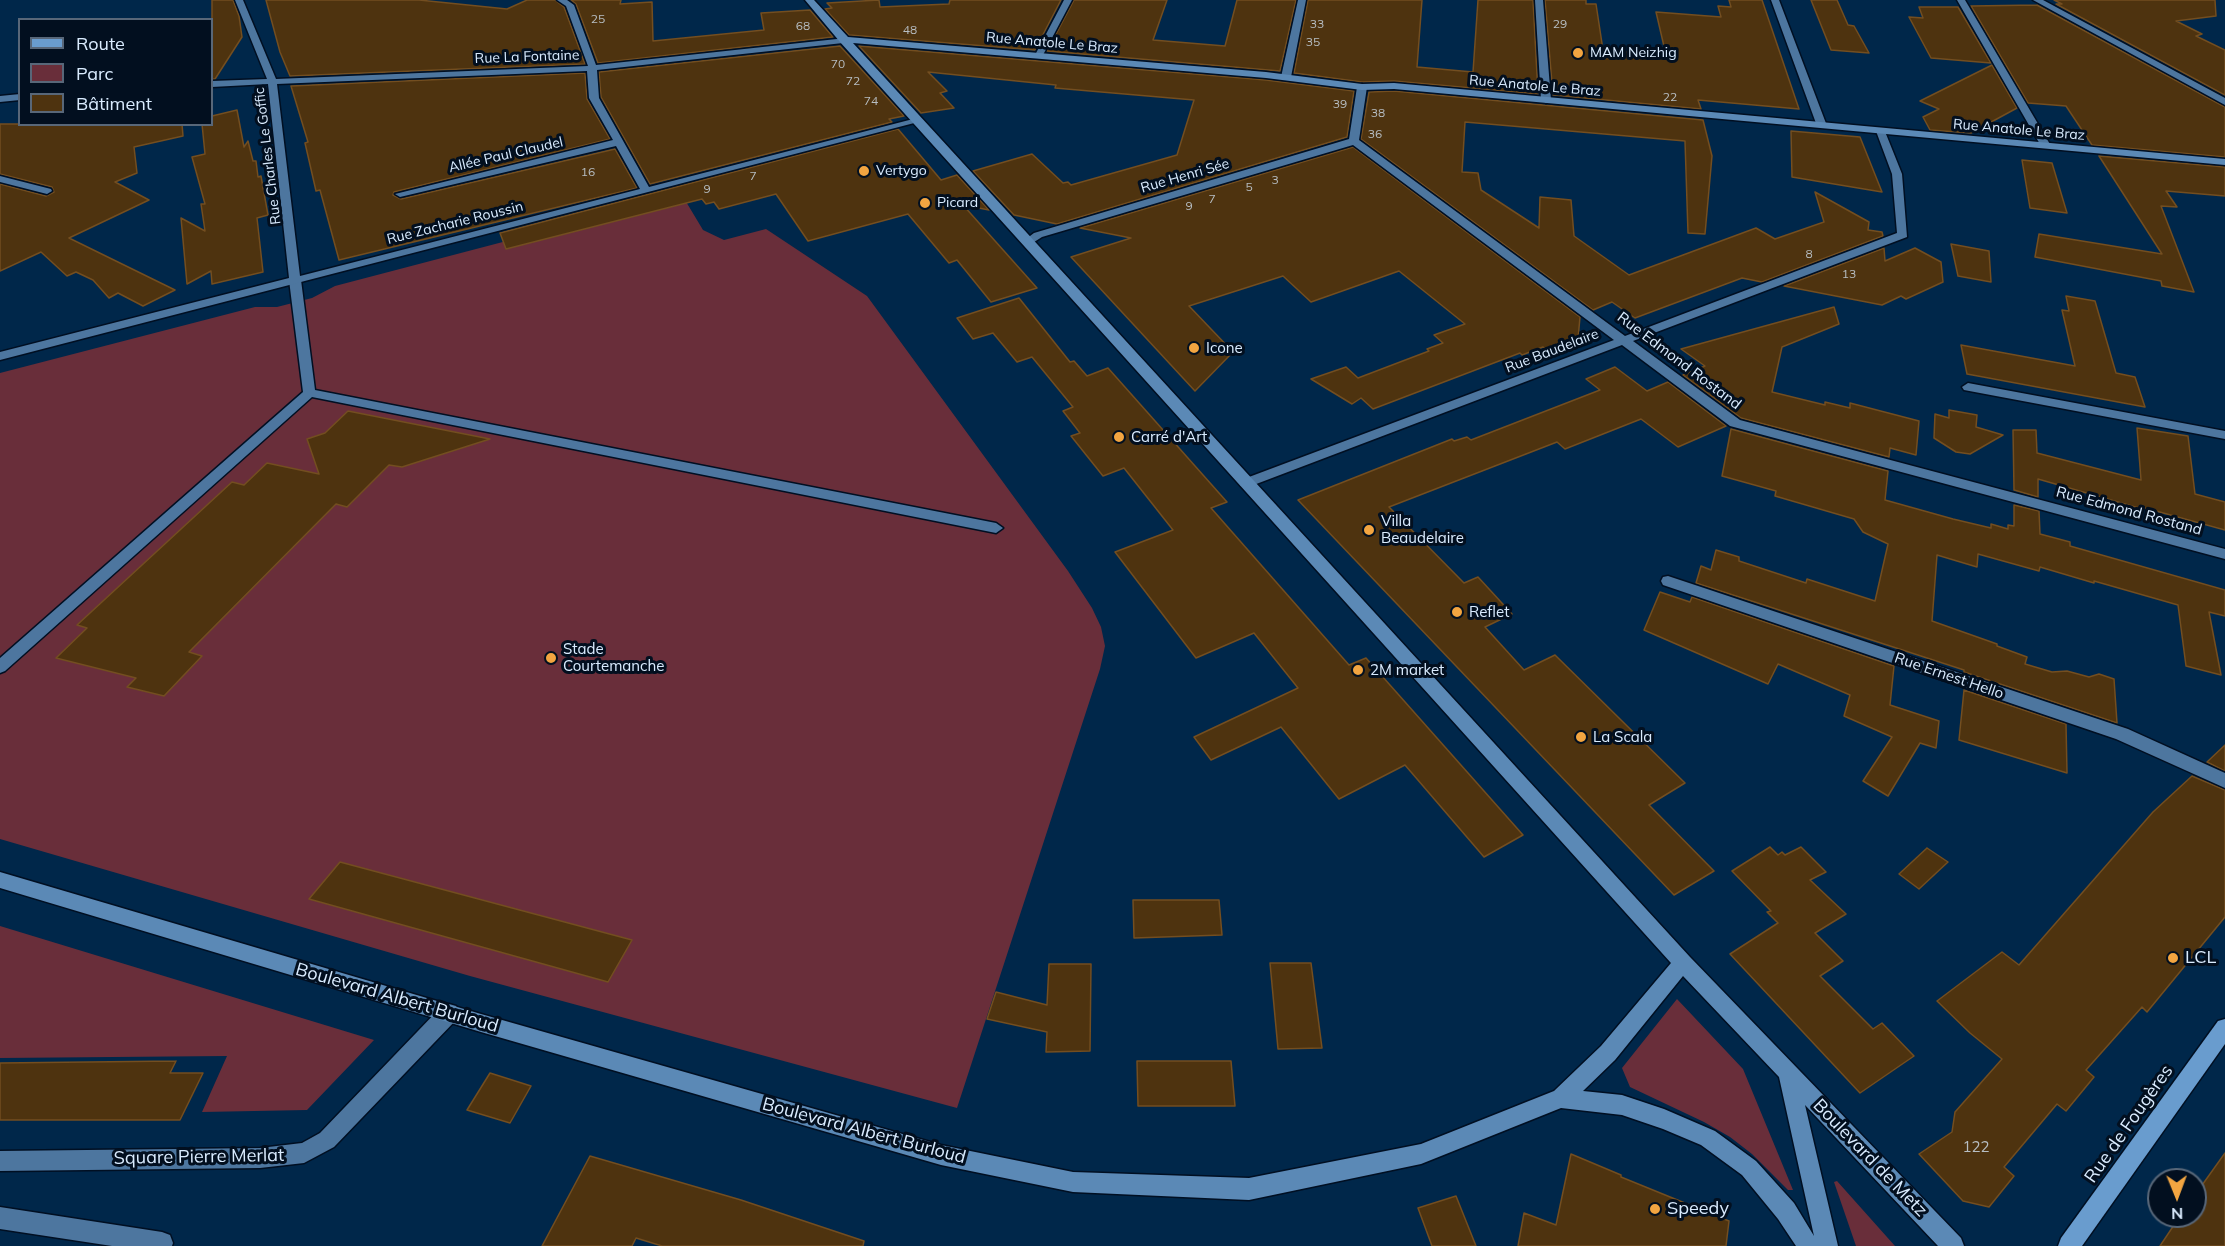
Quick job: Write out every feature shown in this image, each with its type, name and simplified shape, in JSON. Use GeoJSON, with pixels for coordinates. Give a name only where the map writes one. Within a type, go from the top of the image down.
{"type":"FeatureCollection","features":[{"type":"Feature","properties":{"kind":"main road","name":"Rue de Fougères"},"geometry":{"type":"LineString","coordinates":[[2069,1246],[2225,1028]]}},
{"type":"Feature","properties":{"kind":"street","name":"Rue Charles Le Goffic"},"geometry":{"type":"LineString","coordinates":[[239,0],[272,80],[309,393]]}},
{"type":"Feature","properties":{"kind":"street"},"geometry":{"type":"LineString","coordinates":[[561,0],[570,5],[593,68],[591,74],[594,98],[646,191]]}},
{"type":"Feature","properties":{"kind":"street","name":"Boulevard de Metz"},"geometry":{"type":"LineString","coordinates":[[809,0],[1683,963],[1953,1246]]}},
{"type":"Feature","properties":{"kind":"street"},"geometry":{"type":"LineString","coordinates":[[1039,55],[1068,0]]}},
{"type":"Feature","properties":{"kind":"street"},"geometry":{"type":"LineString","coordinates":[[1286,76],[1302,0]]}},
{"type":"Feature","properties":{"kind":"street"},"geometry":{"type":"LineString","coordinates":[[1539,0],[1546,100]]}},
{"type":"Feature","properties":{"kind":"street"},"geometry":{"type":"LineString","coordinates":[[1775,0],[1822,126]]}},
{"type":"Feature","properties":{"kind":"street"},"geometry":{"type":"LineString","coordinates":[[1961,0],[2046,146]]}},
{"type":"Feature","properties":{"kind":"street"},"geometry":{"type":"LineString","coordinates":[[2037,0],[2225,102]]}},
{"type":"Feature","properties":{"kind":"street","name":"Rue La Fontaine"},"geometry":{"type":"LineString","coordinates":[[213,84],[593,68],[843,40]]}},
{"type":"Feature","properties":{"kind":"street","name":"Rue Anatole Le Braz"},"geometry":{"type":"LineString","coordinates":[[843,40],[1286,76],[1362,87],[1394,86],[2225,162]]}},
{"type":"Feature","properties":{"kind":"street"},"geometry":{"type":"LineString","coordinates":[[1354,141],[1362,87]]}},
{"type":"Feature","properties":{"kind":"street"},"geometry":{"type":"LineString","coordinates":[[0,99],[18,97]]}},
{"type":"Feature","properties":{"kind":"street","name":"Rue Zacharie Roussin"},"geometry":{"type":"LineString","coordinates":[[0,356],[917,121]]}},
{"type":"Feature","properties":{"kind":"street","name":"Rue Baudelaire"},"geometry":{"type":"LineString","coordinates":[[1246,483],[1903,235],[1897,174],[1881,131]]}},
{"type":"Feature","properties":{"kind":"street","name":"Rue Henri Sée"},"geometry":{"type":"LineString","coordinates":[[1027,242],[1038,234],[1354,141]]}},
{"type":"Feature","properties":{"kind":"street","name":"Rue Edmond Rostand"},"geometry":{"type":"LineString","coordinates":[[1354,141],[1735,423],[2225,554]]}},
{"type":"Feature","properties":{"kind":"street","name":"Allée Paul Claudel"},"geometry":{"type":"LineString","coordinates":[[400,194],[618,142]]}},
{"type":"Feature","properties":{"kind":"street"},"geometry":{"type":"LineString","coordinates":[[0,179],[46,191]]}},
{"type":"Feature","properties":{"kind":"street"},"geometry":{"type":"LineString","coordinates":[[1968,387],[2225,435]]}},
{"type":"Feature","properties":{"kind":"street"},"geometry":{"type":"LineString","coordinates":[[0,667],[309,393],[996,528]]}},
{"type":"Feature","properties":{"kind":"street","name":"Rue Ernest Hello"},"geometry":{"type":"LineString","coordinates":[[1668,581],[2122,734],[2225,781]]}},
{"type":"Feature","properties":{"kind":"street","name":"Boulevard Albert Burloud"},"geometry":{"type":"LineString","coordinates":[[0,880],[448,1013],[941,1155],[1073,1182],[1249,1189],[1421,1154],[1561,1098],[1608,1053],[1662,985],[1683,963]]}},
{"type":"Feature","properties":{"kind":"street","name":"Square Pierre Merlat"},"geometry":{"type":"LineString","coordinates":[[0,1161],[260,1158],[304,1153],[327,1140],[448,1013]]}},
{"type":"Feature","properties":{"kind":"street"},"geometry":{"type":"LineString","coordinates":[[1787,1070],[1827,1246]]}},
{"type":"Feature","properties":{"kind":"street"},"geometry":{"type":"LineString","coordinates":[[1561,1098],[1622,1105],[1664,1119],[1708,1138],[1749,1168],[1786,1211],[1808,1246]]}},
{"type":"Feature","properties":{"kind":"street"},"geometry":{"type":"LineString","coordinates":[[0,1218],[162,1243]]}},
{"type":"Feature","properties":{"kind":"green space","name":"Stade Courtemanche"},"geometry":{"type":"Polygon","coordinates":[[[682,195],[703,230],[724,240],[766,229],[867,296],[1068,571],[1092,608],[1101,627],[1105,646],[1100,669],[957,1108],[470,976],[0,839],[0,373],[255,307],[277,307],[312,298],[335,286],[682,195]]]}},
{"type":"Feature","properties":{"kind":"green space"},"geometry":{"type":"Polygon","coordinates":[[[0,926],[374,1040],[307,1110],[202,1112],[227,1056],[0,1058],[0,926]]]}},
{"type":"Feature","properties":{"kind":"green space"},"geometry":{"type":"Polygon","coordinates":[[[1677,999],[1743,1069],[1793,1190],[1788,1190],[1752,1154],[1730,1137],[1630,1087],[1622,1068],[1677,999]]]}},
{"type":"Feature","properties":{"kind":"green space"},"geometry":{"type":"Polygon","coordinates":[[[1837,1181],[1895,1246],[1856,1246],[1834,1182],[1837,1181]]]}},
{"type":"Feature","properties":{"kind":"building"},"geometry":{"type":"Polygon","coordinates":[[[212,0],[233,0],[239,16],[242,37],[215,79],[213,79],[212,0]]]}},
{"type":"Feature","properties":{"kind":"building"},"geometry":{"type":"Polygon","coordinates":[[[266,0],[419,0],[507,9],[527,0],[555,0],[564,7],[585,64],[290,76],[280,52],[266,0]]]}},
{"type":"Feature","properties":{"kind":"building"},"geometry":{"type":"Polygon","coordinates":[[[571,0],[621,0],[620,4],[652,2],[653,41],[764,30],[761,13],[810,10],[833,37],[598,63],[576,4],[571,0]]]}},
{"type":"Feature","properties":{"kind":"building"},"geometry":{"type":"Polygon","coordinates":[[[879,0],[880,7],[949,4],[950,0],[1061,0],[1035,50],[849,35],[825,9],[832,8],[827,3],[879,0]]]}},
{"type":"Feature","properties":{"kind":"building"},"geometry":{"type":"Polygon","coordinates":[[[1074,0],[1167,0],[1153,40],[1225,46],[1237,0],[1296,0],[1280,71],[1047,51],[1074,0]]]}},
{"type":"Feature","properties":{"kind":"building"},"geometry":{"type":"Polygon","coordinates":[[[1308,0],[1422,0],[1417,67],[1473,72],[1478,0],[1533,0],[1538,94],[1394,81],[1362,82],[1294,73],[1308,0]]]}},
{"type":"Feature","properties":{"kind":"building"},"geometry":{"type":"Polygon","coordinates":[[[1545,0],[1586,0],[1586,4],[1596,4],[1603,50],[1666,55],[1656,12],[1721,17],[1718,6],[1731,7],[1729,0],[1762,0],[1799,109],[1698,100],[1701,109],[1553,95],[1545,0]]]}},
{"type":"Feature","properties":{"kind":"building"},"geometry":{"type":"Polygon","coordinates":[[[1811,0],[1837,0],[1848,25],[1854,26],[1869,53],[1831,50],[1811,0]]]}},
{"type":"Feature","properties":{"kind":"building"},"geometry":{"type":"Polygon","coordinates":[[[2054,0],[2215,0],[2216,16],[2176,21],[2202,34],[2196,36],[2225,50],[2225,95],[2056,4],[2062,4],[2054,0]]]}},
{"type":"Feature","properties":{"kind":"building"},"geometry":{"type":"Polygon","coordinates":[[[2037,5],[2225,107],[2225,157],[2092,145],[2066,106],[2028,103],[1971,6],[2037,5]]]}},
{"type":"Feature","properties":{"kind":"building"},"geometry":{"type":"Polygon","coordinates":[[[1919,7],[1958,7],[1991,63],[1931,58],[1909,17],[1923,18],[1919,7]]]}},
{"type":"Feature","properties":{"kind":"building"},"geometry":{"type":"Polygon","coordinates":[[[840,46],[904,116],[889,119],[892,122],[650,184],[601,97],[599,72],[840,46]]]}},
{"type":"Feature","properties":{"kind":"building"},"geometry":{"type":"Polygon","coordinates":[[[859,46],[1266,80],[1354,91],[1347,137],[1057,224],[1014,215],[973,171],[1032,154],[1063,183],[1068,182],[1071,185],[1177,155],[1194,100],[1055,88],[1056,85],[928,72],[947,91],[940,93],[954,108],[921,113],[859,46]]]}},
{"type":"Feature","properties":{"kind":"building"},"geometry":{"type":"Polygon","coordinates":[[[1992,65],[2017,108],[1971,133],[1930,130],[1923,117],[1939,109],[1920,101],[1992,65]]]}},
{"type":"Feature","properties":{"kind":"building"},"geometry":{"type":"Polygon","coordinates":[[[585,73],[587,99],[610,139],[394,192],[393,195],[401,199],[615,149],[637,188],[339,260],[320,190],[316,191],[305,143],[308,142],[291,86],[585,73]]]}},
{"type":"Feature","properties":{"kind":"building"},"geometry":{"type":"Polygon","coordinates":[[[1394,91],[1703,120],[1712,156],[1705,234],[1688,233],[1685,141],[1465,122],[1462,172],[1478,173],[1481,190],[1539,228],[1540,197],[1571,200],[1574,236],[1629,275],[1756,228],[1775,239],[1824,222],[1815,192],[1869,222],[1868,230],[1882,232],[1883,236],[1762,282],[1742,278],[1635,318],[1612,302],[1593,310],[1361,139],[1369,92],[1394,91]]]}},
{"type":"Feature","properties":{"kind":"building"},"geometry":{"type":"Polygon","coordinates":[[[237,110],[244,147],[248,141],[253,161],[256,161],[258,177],[261,176],[268,215],[257,218],[263,272],[212,284],[211,271],[187,284],[181,218],[205,231],[201,204],[205,204],[192,157],[205,154],[202,126],[213,126],[213,116],[237,110]]]}},
{"type":"Feature","properties":{"kind":"building"},"geometry":{"type":"Polygon","coordinates":[[[0,124],[18,124],[18,126],[182,126],[183,136],[134,147],[137,173],[115,182],[149,200],[69,238],[175,290],[143,306],[118,293],[109,298],[93,280],[76,272],[67,276],[41,252],[0,271],[0,184],[46,196],[54,192],[52,187],[0,174],[0,124]]]}},
{"type":"Feature","properties":{"kind":"building"},"geometry":{"type":"Polygon","coordinates":[[[898,129],[941,180],[957,175],[989,210],[963,205],[1037,288],[991,302],[957,260],[949,263],[908,214],[808,241],[776,194],[719,209],[714,202],[706,204],[702,199],[506,249],[500,233],[898,129]]]}},
{"type":"Feature","properties":{"kind":"building"},"geometry":{"type":"Polygon","coordinates":[[[1791,131],[1860,137],[1882,192],[1792,177],[1791,131]]]}},
{"type":"Feature","properties":{"kind":"building"},"geometry":{"type":"Polygon","coordinates":[[[1353,147],[1580,317],[1578,339],[1548,351],[1543,347],[1522,355],[1520,353],[1373,409],[1361,398],[1352,404],[1311,379],[1346,367],[1358,378],[1429,351],[1427,349],[1443,343],[1434,335],[1465,324],[1399,271],[1311,302],[1283,276],[1189,306],[1233,352],[1195,391],[1071,257],[1131,238],[1080,228],[1353,147]]]}},
{"type":"Feature","properties":{"kind":"building"},"geometry":{"type":"Polygon","coordinates":[[[2099,156],[2225,167],[2225,196],[2166,191],[2177,207],[2161,206],[2194,292],[2162,286],[2161,281],[2035,257],[2039,234],[2162,254],[2099,156]]]}},
{"type":"Feature","properties":{"kind":"building"},"geometry":{"type":"Polygon","coordinates":[[[2022,160],[2052,163],[2067,213],[2030,208],[2022,160]]]}},
{"type":"Feature","properties":{"kind":"building"},"geometry":{"type":"Polygon","coordinates":[[[1951,244],[1989,251],[1991,282],[1958,276],[1951,244]]]}},
{"type":"Feature","properties":{"kind":"building"},"geometry":{"type":"Polygon","coordinates":[[[1884,248],[1885,261],[1915,248],[1941,262],[1943,282],[1906,299],[1901,296],[1882,305],[1784,286],[1884,248]]]}},
{"type":"Feature","properties":{"kind":"building"},"geometry":{"type":"Polygon","coordinates":[[[2066,296],[2095,301],[2116,373],[2135,377],[2145,407],[1967,374],[1961,345],[2075,366],[2062,310],[2069,311],[2066,296]]]}},
{"type":"Feature","properties":{"kind":"building"},"geometry":{"type":"Polygon","coordinates":[[[1019,298],[1070,362],[1074,361],[1087,376],[1108,368],[1227,502],[1211,508],[1349,665],[1366,658],[1523,835],[1484,857],[1405,765],[1339,799],[1281,727],[1211,760],[1194,737],[1298,688],[1254,633],[1196,658],[1115,552],[1173,530],[1124,468],[1103,476],[1071,436],[1080,433],[1063,411],[1073,407],[1032,357],[1017,362],[993,333],[973,339],[957,318],[1019,298]]]}},
{"type":"Feature","properties":{"kind":"building"},"geometry":{"type":"Polygon","coordinates":[[[1834,307],[1839,324],[1782,347],[1772,392],[1825,405],[1825,402],[1850,408],[1850,403],[1919,421],[1916,455],[1890,448],[1889,457],[1741,418],[1683,375],[1705,366],[1681,349],[1834,307]]]}},
{"type":"Feature","properties":{"kind":"building"},"geometry":{"type":"Polygon","coordinates":[[[1615,367],[1647,391],[1668,382],[1726,426],[1678,447],[1641,419],[1565,449],[1557,442],[1389,507],[1464,583],[1478,577],[1512,614],[1485,627],[1524,670],[1555,655],[1685,783],[1649,805],[1714,871],[1674,895],[1298,500],[1452,439],[1454,441],[1467,437],[1471,440],[1600,390],[1586,379],[1615,367]]]}},
{"type":"Feature","properties":{"kind":"building"},"geometry":{"type":"Polygon","coordinates":[[[1949,410],[1977,415],[1976,427],[2003,435],[1970,454],[1956,452],[1934,438],[1935,414],[1949,418],[1949,410]]]}},
{"type":"Feature","properties":{"kind":"building"},"geometry":{"type":"Polygon","coordinates":[[[348,411],[490,439],[402,467],[389,465],[347,507],[336,504],[189,652],[202,656],[164,696],[127,687],[136,678],[56,658],[87,628],[77,625],[232,482],[244,485],[267,463],[319,474],[307,439],[325,433],[348,411]]]}},
{"type":"Feature","properties":{"kind":"building"},"geometry":{"type":"Polygon","coordinates":[[[2137,428],[2188,436],[2195,494],[2225,502],[2225,530],[2038,479],[2038,497],[2014,490],[2013,430],[2036,430],[2037,453],[2141,480],[2137,428]]]}},
{"type":"Feature","properties":{"kind":"building"},"geometry":{"type":"Polygon","coordinates":[[[1731,429],[1888,471],[1885,500],[1991,528],[1991,524],[2008,529],[2008,525],[2014,526],[2014,505],[2039,511],[2040,534],[2070,542],[2070,546],[2225,590],[2225,616],[2209,612],[2221,675],[2186,666],[2178,605],[2040,567],[2039,571],[1978,554],[1977,567],[1937,555],[1932,621],[2027,657],[2025,664],[2052,672],[2067,671],[2089,677],[2099,674],[2114,679],[2117,723],[1964,672],[1964,670],[1696,583],[1701,566],[1711,570],[1716,550],[1739,557],[1739,561],[1806,583],[1807,579],[1875,601],[1888,544],[1863,532],[1854,519],[1775,496],[1776,491],[1722,476],[1731,429]]]}},
{"type":"Feature","properties":{"kind":"building"},"geometry":{"type":"Polygon","coordinates":[[[1660,592],[1690,602],[1692,597],[1894,666],[1890,705],[1939,721],[1936,748],[1920,743],[1888,796],[1863,781],[1892,737],[1844,716],[1850,695],[1778,664],[1768,684],[1644,630],[1660,592]]]}},
{"type":"Feature","properties":{"kind":"building"},"geometry":{"type":"Polygon","coordinates":[[[1964,690],[2066,724],[2067,773],[1959,740],[1964,690]]]}},
{"type":"Feature","properties":{"kind":"building"},"geometry":{"type":"Polygon","coordinates":[[[2225,745],[2225,771],[2207,762],[2225,745]]]}},
{"type":"Feature","properties":{"kind":"building"},"geometry":{"type":"Polygon","coordinates":[[[2192,776],[2225,790],[2225,917],[2147,1012],[2142,1007],[2086,1070],[2094,1077],[2066,1111],[2057,1104],[2004,1167],[2014,1176],[1989,1207],[1963,1201],[1919,1154],[1952,1132],[1955,1112],[2002,1059],[1970,1033],[1937,1001],[2002,952],[2019,965],[2153,812],[2192,776]]]}},
{"type":"Feature","properties":{"kind":"building"},"geometry":{"type":"Polygon","coordinates":[[[1770,847],[1778,855],[1782,852],[1785,855],[1801,847],[1826,872],[1810,880],[1846,914],[1815,933],[1843,961],[1820,976],[1873,1029],[1882,1023],[1914,1056],[1860,1093],[1730,954],[1778,923],[1767,912],[1771,911],[1732,871],[1770,847]]]}},
{"type":"Feature","properties":{"kind":"building"},"geometry":{"type":"Polygon","coordinates":[[[1927,848],[1948,862],[1919,889],[1899,874],[1927,848]]]}},
{"type":"Feature","properties":{"kind":"building"},"geometry":{"type":"Polygon","coordinates":[[[340,862],[632,940],[608,982],[309,899],[340,862]]]}},
{"type":"Feature","properties":{"kind":"building"},"geometry":{"type":"Polygon","coordinates":[[[1133,900],[1219,900],[1222,935],[1134,938],[1133,900]]]}},
{"type":"Feature","properties":{"kind":"building"},"geometry":{"type":"Polygon","coordinates":[[[1270,963],[1311,963],[1322,1048],[1278,1049],[1270,963]]]}},
{"type":"Feature","properties":{"kind":"building"},"geometry":{"type":"Polygon","coordinates":[[[1049,964],[1091,964],[1090,1051],[1046,1052],[1047,1032],[987,1019],[996,992],[1047,1005],[1049,964]]]}},
{"type":"Feature","properties":{"kind":"building"},"geometry":{"type":"Polygon","coordinates":[[[176,1061],[170,1073],[203,1073],[180,1120],[0,1120],[0,1063],[176,1061]]]}},
{"type":"Feature","properties":{"kind":"building"},"geometry":{"type":"Polygon","coordinates":[[[1137,1061],[1231,1061],[1235,1106],[1138,1106],[1137,1061]]]}},
{"type":"Feature","properties":{"kind":"building"},"geometry":{"type":"Polygon","coordinates":[[[490,1073],[531,1086],[510,1123],[467,1110],[490,1073]]]}},
{"type":"Feature","properties":{"kind":"building"},"geometry":{"type":"Polygon","coordinates":[[[2225,1153],[2225,1246],[2160,1246],[2172,1228],[2207,1228],[2207,1178],[2225,1153]]]}},
{"type":"Feature","properties":{"kind":"building"},"geometry":{"type":"Polygon","coordinates":[[[1571,1154],[1729,1221],[1726,1246],[1518,1246],[1524,1213],[1556,1225],[1571,1154]]]}},
{"type":"Feature","properties":{"kind":"building"},"geometry":{"type":"Polygon","coordinates":[[[590,1156],[741,1200],[864,1241],[863,1246],[662,1246],[636,1238],[632,1246],[542,1246],[590,1156]]]}},
{"type":"Feature","properties":{"kind":"building"},"geometry":{"type":"Polygon","coordinates":[[[1456,1196],[1476,1246],[1432,1246],[1418,1208],[1456,1196]]]}},
{"type":"Feature","properties":{"kind":"place","name":"MAM Neizhig"},"geometry":{"type":"Point","coordinates":[1578,53]}},
{"type":"Feature","properties":{"kind":"place","name":"Vertygo"},"geometry":{"type":"Point","coordinates":[864,171]}},
{"type":"Feature","properties":{"kind":"place","name":"Picard"},"geometry":{"type":"Point","coordinates":[925,203]}},
{"type":"Feature","properties":{"kind":"place","name":"Icone"},"geometry":{"type":"Point","coordinates":[1194,348]}},
{"type":"Feature","properties":{"kind":"place","name":"Carré d'Art"},"geometry":{"type":"Point","coordinates":[1119,437]}},
{"type":"Feature","properties":{"kind":"place","name":"Villa Beaudelaire"},"geometry":{"type":"Point","coordinates":[1369,530]}},
{"type":"Feature","properties":{"kind":"place","name":"Reflet"},"geometry":{"type":"Point","coordinates":[1457,612]}},
{"type":"Feature","properties":{"kind":"place","name":"Stade Courtemanche"},"geometry":{"type":"Point","coordinates":[551,658]}},
{"type":"Feature","properties":{"kind":"place","name":"2M market"},"geometry":{"type":"Point","coordinates":[1358,670]}},
{"type":"Feature","properties":{"kind":"place","name":"La Scala"},"geometry":{"type":"Point","coordinates":[1581,737]}},
{"type":"Feature","properties":{"kind":"place","name":"LCL"},"geometry":{"type":"Point","coordinates":[2173,958]}},
{"type":"Feature","properties":{"kind":"place","name":"Speedy"},"geometry":{"type":"Point","coordinates":[1655,1209]}}]}
